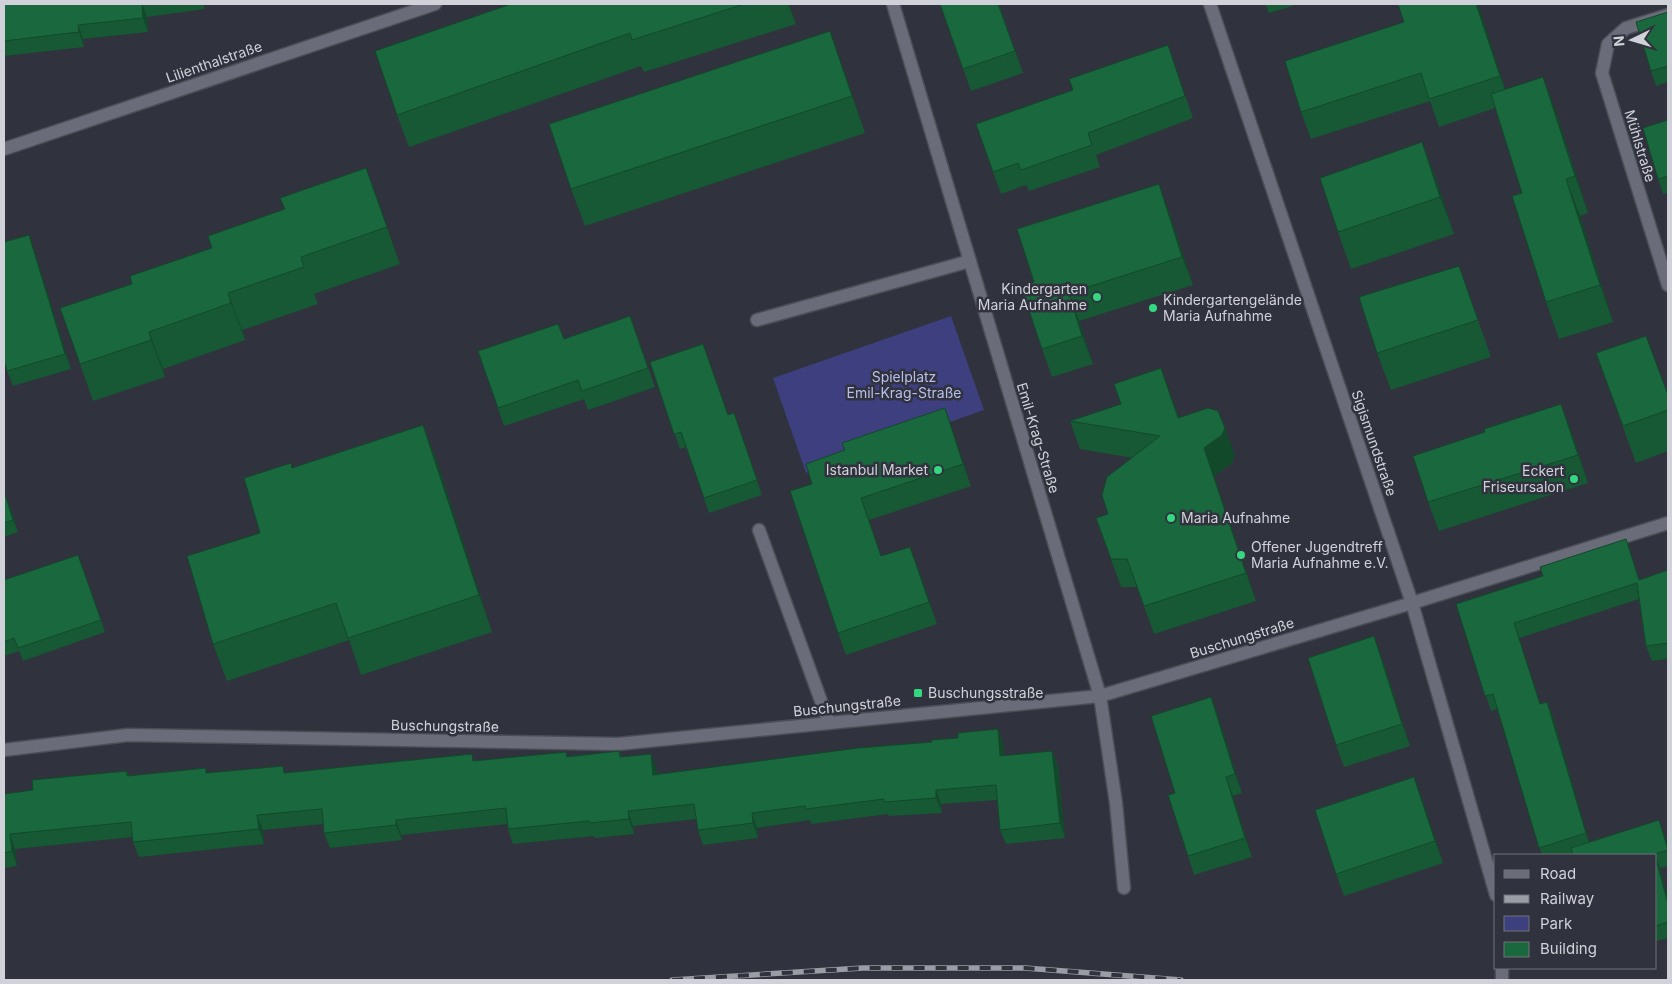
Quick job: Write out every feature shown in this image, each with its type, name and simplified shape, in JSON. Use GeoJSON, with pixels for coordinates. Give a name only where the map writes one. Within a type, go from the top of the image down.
{"type":"FeatureCollection","features":[{"type":"Feature","properties":{"kind":"street","name":"Lilienthalstraße"},"geometry":{"type":"LineString","coordinates":[[4,149],[435,4]]}},
{"type":"Feature","properties":{"kind":"street","name":"Emil-Krag-Straße"},"geometry":{"type":"LineString","coordinates":[[893,4],[1100,696],[1116,803],[1124,888]]}},
{"type":"Feature","properties":{"kind":"street","name":"Sigismundstraße"},"geometry":{"type":"LineString","coordinates":[[1210,4],[1412,603],[1494,888]]}},
{"type":"Feature","properties":{"kind":"street","name":"Mühlstraße"},"geometry":{"type":"LineString","coordinates":[[1668,15],[1626,28],[1608,44],[1602,73],[1668,285]]}},
{"type":"Feature","properties":{"kind":"street"},"geometry":{"type":"LineString","coordinates":[[756,320],[970,261]]}},
{"type":"Feature","properties":{"kind":"street","name":"Buschungstraße"},"geometry":{"type":"LineString","coordinates":[[4,750],[128,735],[618,744],[1100,696],[1412,603],[1668,523]]}},
{"type":"Feature","properties":{"kind":"street"},"geometry":{"type":"LineString","coordinates":[[759,530],[828,723]]}},
{"type":"Feature","properties":{"kind":"green space","name":"Spielplatz Emil-Krag-Straße"},"geometry":{"type":"Polygon","coordinates":[[[951,316],[984,410],[806,473],[773,378],[951,316]]]}},
{"type":"Feature","properties":{"kind":"building"},"geometry":{"type":"Polygon","coordinates":[[[4,4],[142,4],[143,18],[78,25],[79,32],[4,41],[4,4]]]}},
{"type":"Feature","properties":{"kind":"building"},"geometry":{"type":"Polygon","coordinates":[[[511,4],[744,4],[632,40],[630,33],[397,115],[375,51],[511,4]]]}},
{"type":"Feature","properties":{"kind":"building"},"geometry":{"type":"Polygon","coordinates":[[[940,4],[998,4],[1015,51],[963,69],[940,4]]]}},
{"type":"Feature","properties":{"kind":"building"},"geometry":{"type":"Polygon","coordinates":[[[1398,4],[1476,4],[1500,76],[1429,99],[1421,73],[1301,112],[1285,61],[1404,22],[1398,4]]]}},
{"type":"Feature","properties":{"kind":"building"},"geometry":{"type":"Polygon","coordinates":[[[1668,12],[1668,66],[1651,71],[1636,22],[1668,12]]]}},
{"type":"Feature","properties":{"kind":"building"},"geometry":{"type":"Polygon","coordinates":[[[830,31],[852,96],[571,189],[549,124],[830,31]]]}},
{"type":"Feature","properties":{"kind":"building"},"geometry":{"type":"Polygon","coordinates":[[[1168,45],[1185,96],[1088,133],[1092,145],[1021,170],[1018,163],[993,172],[976,124],[1073,90],[1069,79],[1168,45]]]}},
{"type":"Feature","properties":{"kind":"building"},"geometry":{"type":"Polygon","coordinates":[[[1543,77],[1575,176],[1566,179],[1600,285],[1546,302],[1512,196],[1522,193],[1491,94],[1543,77]]]}},
{"type":"Feature","properties":{"kind":"building"},"geometry":{"type":"Polygon","coordinates":[[[1668,120],[1668,176],[1658,179],[1643,128],[1668,120]]]}},
{"type":"Feature","properties":{"kind":"building"},"geometry":{"type":"Polygon","coordinates":[[[1422,142],[1440,197],[1338,232],[1320,178],[1422,142]]]}},
{"type":"Feature","properties":{"kind":"building"},"geometry":{"type":"Polygon","coordinates":[[[366,168],[387,227],[301,257],[304,267],[228,293],[231,303],[149,332],[151,340],[80,364],[60,308],[132,284],[130,276],[212,248],[208,236],[285,209],[280,198],[366,168]]]}},
{"type":"Feature","properties":{"kind":"building","name":"Kindergarten Maria Aufnahme"},"geometry":{"type":"Polygon","coordinates":[[[1159,184],[1182,257],[1069,293],[1082,336],[1042,349],[1021,286],[1034,282],[1017,229],[1159,184]]]}},
{"type":"Feature","properties":{"kind":"building"},"geometry":{"type":"Polygon","coordinates":[[[29,235],[65,354],[7,371],[4,360],[4,242],[29,235]]]}},
{"type":"Feature","properties":{"kind":"building"},"geometry":{"type":"Polygon","coordinates":[[[1459,266],[1478,320],[1377,353],[1359,297],[1459,266]]]}},
{"type":"Feature","properties":{"kind":"building"},"geometry":{"type":"Polygon","coordinates":[[[630,316],[648,368],[582,391],[578,380],[498,408],[478,351],[558,324],[564,339],[630,316]]]}},
{"type":"Feature","properties":{"kind":"building"},"geometry":{"type":"Polygon","coordinates":[[[1646,336],[1668,395],[1668,410],[1623,426],[1596,353],[1646,336]]]}},
{"type":"Feature","properties":{"kind":"building"},"geometry":{"type":"Polygon","coordinates":[[[703,344],[728,415],[734,413],[757,480],[704,498],[681,432],[674,434],[650,362],[703,344]]]}},
{"type":"Feature","properties":{"kind":"building","name":"Maria Aufnahme"},"geometry":{"type":"Polygon","coordinates":[[[1161,368],[1178,418],[1208,408],[1218,411],[1225,428],[1222,435],[1204,448],[1246,573],[1144,606],[1127,559],[1111,559],[1096,518],[1108,514],[1102,495],[1107,477],[1160,436],[1070,421],[1121,404],[1114,384],[1161,368]]]}},
{"type":"Feature","properties":{"kind":"building"},"geometry":{"type":"Polygon","coordinates":[[[1561,404],[1578,455],[1428,502],[1413,456],[1485,432],[1484,429],[1561,404]]]}},
{"type":"Feature","properties":{"kind":"building"},"geometry":{"type":"Polygon","coordinates":[[[945,408],[963,464],[861,498],[881,556],[910,547],[929,602],[838,633],[790,491],[812,484],[806,464],[845,450],[842,443],[945,408]]]}},
{"type":"Feature","properties":{"kind":"building"},"geometry":{"type":"Polygon","coordinates":[[[423,425],[479,595],[348,638],[336,603],[213,644],[187,556],[260,533],[244,478],[291,463],[292,468],[423,425]]]}},
{"type":"Feature","properties":{"kind":"building"},"geometry":{"type":"Polygon","coordinates":[[[4,494],[13,520],[4,523],[4,494]]]}},
{"type":"Feature","properties":{"kind":"building"},"geometry":{"type":"Polygon","coordinates":[[[1626,539],[1639,580],[1668,570],[1668,643],[1646,646],[1637,583],[1514,623],[1540,704],[1547,702],[1586,833],[1539,848],[1493,694],[1485,696],[1456,604],[1543,576],[1540,567],[1626,539]]]}},
{"type":"Feature","properties":{"kind":"building"},"geometry":{"type":"Polygon","coordinates":[[[78,555],[101,620],[18,648],[14,638],[4,642],[4,580],[78,555]]]}},
{"type":"Feature","properties":{"kind":"building"},"geometry":{"type":"Polygon","coordinates":[[[1374,636],[1402,724],[1336,745],[1308,658],[1374,636]]]}},
{"type":"Feature","properties":{"kind":"building"},"geometry":{"type":"Polygon","coordinates":[[[1211,697],[1235,774],[1226,777],[1245,838],[1188,856],[1168,795],[1175,793],[1151,716],[1211,697]]]}},
{"type":"Feature","properties":{"kind":"building"},"geometry":{"type":"Polygon","coordinates":[[[998,729],[1000,756],[1052,751],[1060,823],[1000,830],[996,785],[936,790],[936,798],[884,802],[884,799],[806,809],[805,806],[752,813],[753,823],[698,830],[694,804],[628,811],[629,819],[590,823],[589,821],[508,829],[506,808],[396,820],[396,825],[324,833],[322,809],[257,815],[259,829],[133,842],[131,822],[10,834],[12,851],[4,853],[4,794],[33,790],[32,780],[127,771],[127,776],[206,768],[206,773],[283,766],[284,773],[472,754],[473,761],[566,752],[567,757],[619,751],[620,757],[651,754],[653,775],[858,748],[932,742],[932,740],[958,738],[958,733],[998,729]]]}},
{"type":"Feature","properties":{"kind":"building"},"geometry":{"type":"Polygon","coordinates":[[[1414,777],[1435,841],[1336,874],[1315,810],[1414,777]]]}},
{"type":"Feature","properties":{"kind":"building"},"geometry":{"type":"Polygon","coordinates":[[[1659,820],[1668,850],[1655,854],[1573,854],[1571,848],[1659,820]]]}},
{"type":"Feature","properties":{"kind":"building"},"geometry":{"type":"Polygon","coordinates":[[[1657,863],[1668,904],[1668,922],[1657,926],[1657,863]]]}},
{"type":"Feature","properties":{"kind":"railway"},"geometry":{"type":"LineString","coordinates":[[672,980],[863,968],[1025,968],[1181,980]]}},
{"type":"Feature","properties":{"kind":"place","name":"Kindergarten Maria Aufnahme"},"geometry":{"type":"Point","coordinates":[1097,297]}},
{"type":"Feature","properties":{"kind":"place","name":"Kindergartengelände Maria Aufnahme"},"geometry":{"type":"Point","coordinates":[1153,308]}},
{"type":"Feature","properties":{"kind":"place","name":"Istanbul Market"},"geometry":{"type":"Point","coordinates":[938,470]}},
{"type":"Feature","properties":{"kind":"place","name":"Eckert Friseursalon"},"geometry":{"type":"Point","coordinates":[1574,479]}},
{"type":"Feature","properties":{"kind":"place","name":"Maria Aufnahme"},"geometry":{"type":"Point","coordinates":[1171,518]}},
{"type":"Feature","properties":{"kind":"place","name":"Offener Jugendtreff Maria Aufnahme e.V."},"geometry":{"type":"Point","coordinates":[1241,555]}},
{"type":"Feature","properties":{"kind":"place","name":"Buschungsstraße"},"geometry":{"type":"Point","coordinates":[918,693]}}]}
